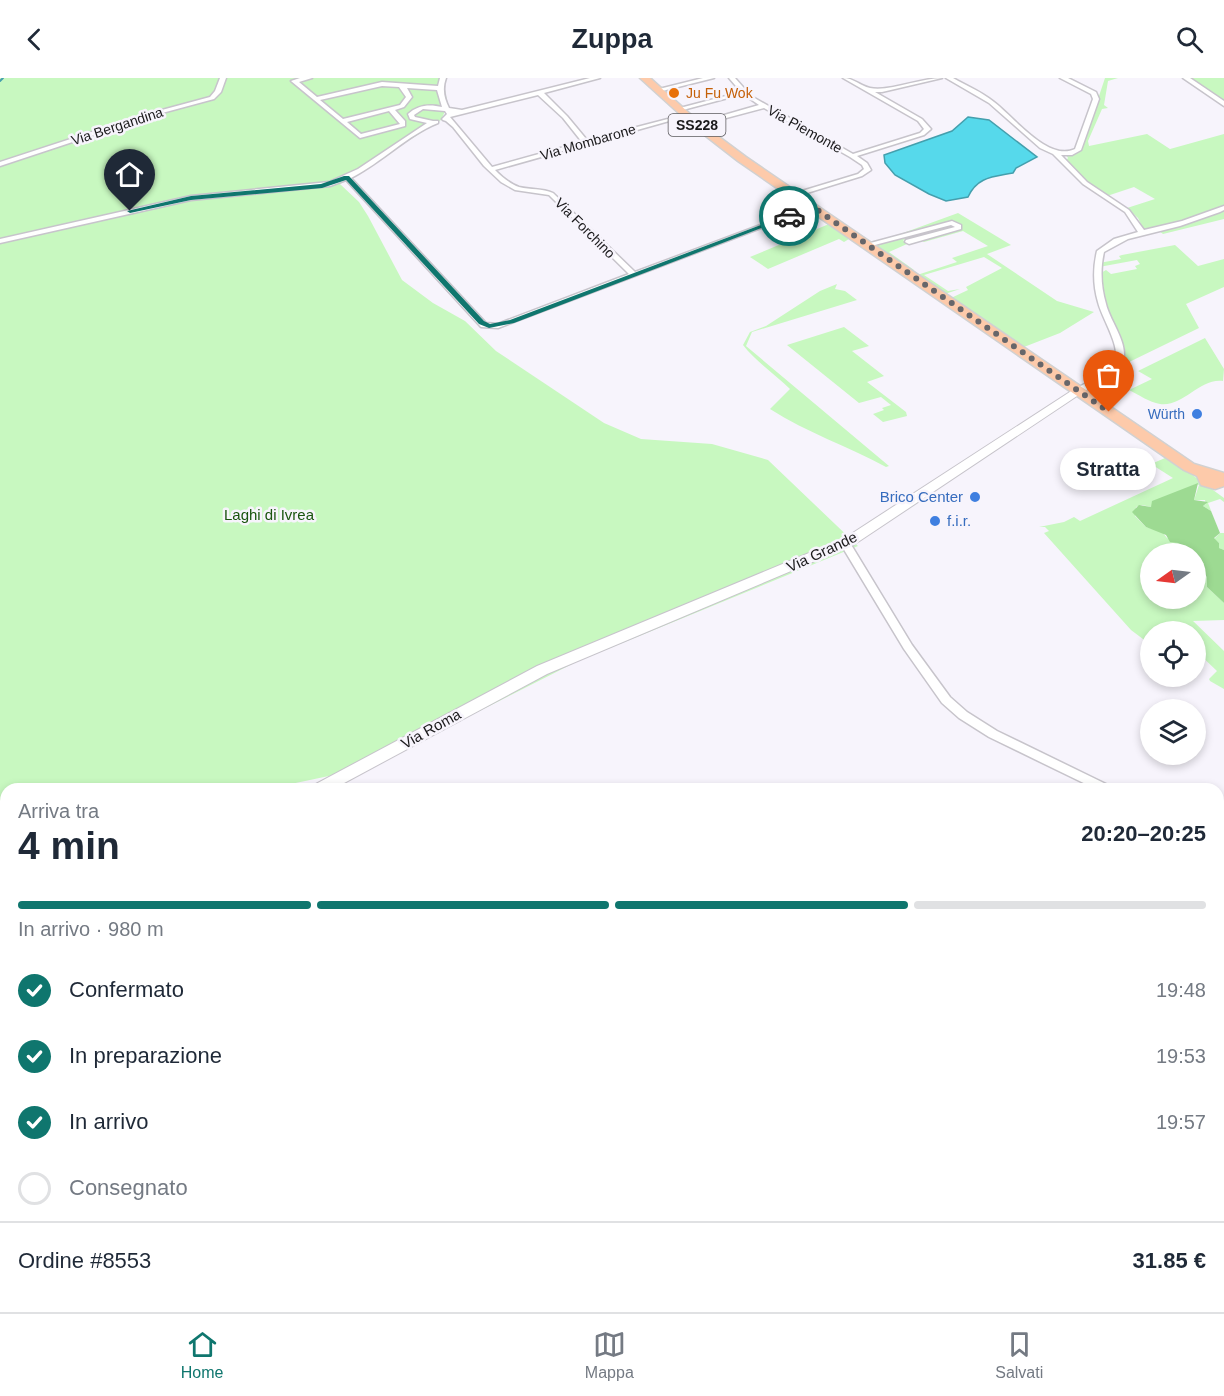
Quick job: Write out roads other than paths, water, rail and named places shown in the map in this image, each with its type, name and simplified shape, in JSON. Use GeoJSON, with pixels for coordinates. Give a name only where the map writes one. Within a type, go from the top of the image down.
{"type":"FeatureCollection","features":[{"type":"Feature","properties":{"kind":"main road","name":"SS228"},"geometry":{"type":"LineString","coordinates":[[645,78],[696,124],[794,195],[1189,467],[1205,474],[1219,476],[1223,480],[1221,487]]}},
{"type":"Feature","properties":{"kind":"street","name":"Via Bergandina"},"geometry":{"type":"LineString","coordinates":[[0,164],[149,115],[212,98],[218,92],[224,78]]}},
{"type":"Feature","properties":{"kind":"street"},"geometry":{"type":"LineString","coordinates":[[309,78],[294,81],[360,136],[393,129],[403,124],[391,109]]}},
{"type":"Feature","properties":{"kind":"street"},"geometry":{"type":"LineString","coordinates":[[342,121],[402,106],[409,97],[404,87],[389,78]]}},
{"type":"Feature","properties":{"kind":"street"},"geometry":{"type":"LineString","coordinates":[[432,106],[443,78]]}},
{"type":"Feature","properties":{"kind":"street"},"geometry":{"type":"LineString","coordinates":[[0,241],[191,198],[322,186],[347,178],[407,139],[421,124],[597,78]]}},
{"type":"Feature","properties":{"kind":"street"},"geometry":{"type":"LineString","coordinates":[[658,90],[711,78]]}},
{"type":"Feature","properties":{"kind":"street","name":"Via Piemonte"},"geometry":{"type":"LineString","coordinates":[[732,78],[764,106],[852,156]]}},
{"type":"Feature","properties":{"kind":"street"},"geometry":{"type":"LineString","coordinates":[[846,78],[864,88],[882,94],[927,125],[927,132],[852,156]]}},
{"type":"Feature","properties":{"kind":"street"},"geometry":{"type":"LineString","coordinates":[[882,94],[939,78]]}},
{"type":"Feature","properties":{"kind":"street"},"geometry":{"type":"LineString","coordinates":[[949,78],[991,102],[1042,147],[1055,153],[1085,183],[1127,211],[1142,232]]}},
{"type":"Feature","properties":{"kind":"street"},"geometry":{"type":"LineString","coordinates":[[1055,153],[1070,154],[1078,150],[1096,99],[1094,93],[1063,78]]}},
{"type":"Feature","properties":{"kind":"street"},"geometry":{"type":"LineString","coordinates":[[1186,78],[1224,104]]}},
{"type":"Feature","properties":{"kind":"street"},"geometry":{"type":"LineString","coordinates":[[316,99],[376,84],[440,90]]}},
{"type":"Feature","properties":{"kind":"street"},"geometry":{"type":"LineString","coordinates":[[440,90],[446,118]]}},
{"type":"Feature","properties":{"kind":"street","name":"Via Mombarone"},"geometry":{"type":"LineString","coordinates":[[492,169],[586,143],[746,92]]}},
{"type":"Feature","properties":{"kind":"street"},"geometry":{"type":"LineString","coordinates":[[540,93],[565,117],[586,143]]}},
{"type":"Feature","properties":{"kind":"street"},"geometry":{"type":"LineString","coordinates":[[432,106],[446,118]]}},
{"type":"Feature","properties":{"kind":"street"},"geometry":{"type":"LineString","coordinates":[[421,124],[412,118],[412,113],[432,106]]}},
{"type":"Feature","properties":{"kind":"street"},"geometry":{"type":"LineString","coordinates":[[696,124],[764,106]]}},
{"type":"Feature","properties":{"kind":"street","name":"Via Forchino"},"geometry":{"type":"LineString","coordinates":[[446,118],[492,169],[516,188],[544,190],[551,194],[634,275]]}},
{"type":"Feature","properties":{"kind":"street"},"geometry":{"type":"LineString","coordinates":[[393,129],[407,139]]}},
{"type":"Feature","properties":{"kind":"street"},"geometry":{"type":"LineString","coordinates":[[794,195],[860,175],[868,170],[865,164],[852,156]]}},
{"type":"Feature","properties":{"kind":"street"},"geometry":{"type":"LineString","coordinates":[[347,178],[484,325],[498,326],[813,207]]}},
{"type":"Feature","properties":{"kind":"street"},"geometry":{"type":"LineString","coordinates":[[1079,390],[1114,369],[1119,362],[1119,347],[1104,310],[1098,273],[1101,251],[1112,242],[1224,208]]}},
{"type":"Feature","properties":{"kind":"street"},"geometry":{"type":"LineString","coordinates":[[867,244],[952,223],[959,226],[959,228],[909,242]]}},
{"type":"Feature","properties":{"kind":"street","name":"Via Grande"},"geometry":{"type":"LineString","coordinates":[[542,670],[845,543],[1079,390]]}},
{"type":"Feature","properties":{"kind":"street"},"geometry":{"type":"LineString","coordinates":[[845,543],[908,647],[946,700],[963,715],[993,734],[1094,783]]}},
{"type":"Feature","properties":{"kind":"street","name":"Via Roma"},"geometry":{"type":"LineString","coordinates":[[331,783],[542,670]]}},
{"type":"Feature","properties":{"kind":"water"},"geometry":{"type":"Polygon","coordinates":[[[968,117],[989,120],[1037,157],[1016,168],[1013,173],[986,179],[976,185],[968,197],[946,201],[895,175],[885,163],[884,155],[952,131],[968,117]]]}},
{"type":"Feature","properties":{"kind":"waterway"},"geometry":{"type":"LineString","coordinates":[[0,81],[3,78]]}},
{"type":"Feature","properties":{"kind":"place","name":"Ju Fu Wok"},"geometry":{"type":"Point","coordinates":[674,93]}},
{"type":"Feature","properties":{"kind":"place","name":"Stratta"},"geometry":{"type":"Point","coordinates":[1109,412]}},
{"type":"Feature","properties":{"kind":"place","name":"Würth"},"geometry":{"type":"Point","coordinates":[1197,414]}},
{"type":"Feature","properties":{"kind":"place","name":"Brico Center"},"geometry":{"type":"Point","coordinates":[975,497]}},
{"type":"Feature","properties":{"kind":"place","name":"f.i.r."},"geometry":{"type":"Point","coordinates":[935,521]}},
{"type":"Feature","properties":{"kind":"park label","name":"Laghi di Ivrea"},"geometry":{"type":"Point","coordinates":[269,515]}}]}
